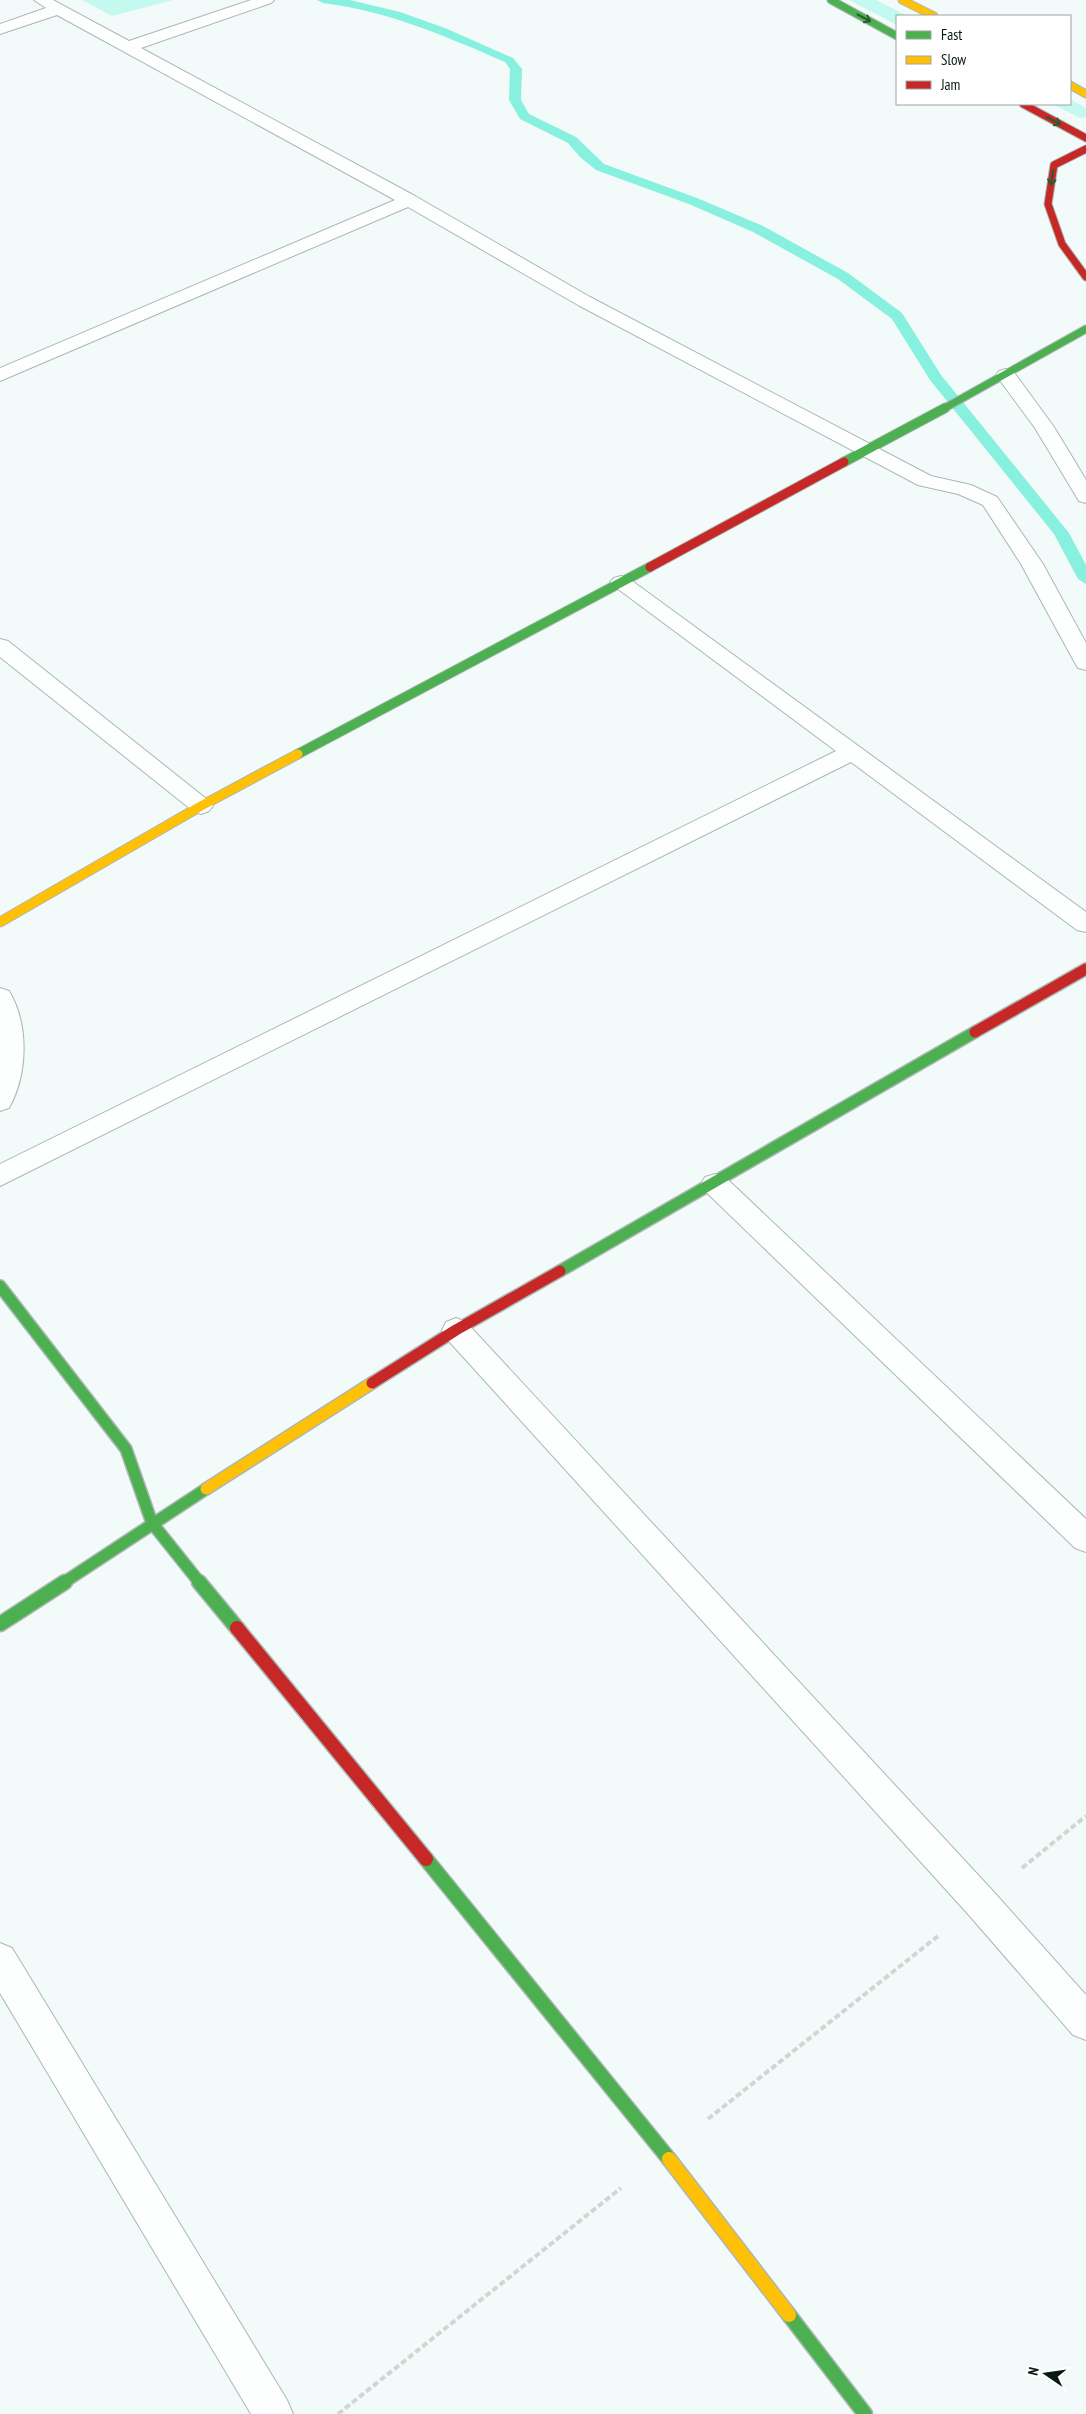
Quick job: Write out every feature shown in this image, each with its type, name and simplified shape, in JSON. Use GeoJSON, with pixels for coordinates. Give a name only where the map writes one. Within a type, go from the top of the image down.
{"type":"FeatureCollection","features":[{"type":"Feature","properties":{"kind":"street"},"geometry":{"type":"LineString","coordinates":[[127,47],[266,0]]}},
{"type":"Feature","properties":{"kind":"street"},"geometry":{"type":"LineString","coordinates":[[831,0],[896,35]]}},
{"type":"Feature","properties":{"kind":"street"},"geometry":{"type":"LineString","coordinates":[[902,0],[932,15]]}},
{"type":"Feature","properties":{"kind":"street"},"geometry":{"type":"LineString","coordinates":[[0,29],[50,4],[409,200],[584,301],[866,448],[925,481],[964,488],[990,501],[1032,564],[1086,663]]}},
{"type":"Feature","properties":{"kind":"street"},"geometry":{"type":"LineString","coordinates":[[1071,86],[1086,94]]}},
{"type":"Feature","properties":{"kind":"street"},"geometry":{"type":"LineString","coordinates":[[1025,105],[1086,138]]}},
{"type":"Feature","properties":{"kind":"street"},"geometry":{"type":"LineString","coordinates":[[1086,149],[1054,165],[1048,204],[1062,244],[1086,276]]}},
{"type":"Feature","properties":{"kind":"street"},"geometry":{"type":"LineString","coordinates":[[0,375],[409,200]]}},
{"type":"Feature","properties":{"kind":"street"},"geometry":{"type":"LineString","coordinates":[[0,922],[201,806],[621,582],[1006,374],[1086,328]]}},
{"type":"Feature","properties":{"kind":"street"},"geometry":{"type":"LineString","coordinates":[[1006,374],[1044,427],[1086,497]]}},
{"type":"Feature","properties":{"kind":"street"},"geometry":{"type":"LineString","coordinates":[[621,582],[1086,924]]}},
{"type":"Feature","properties":{"kind":"street"},"geometry":{"type":"LineString","coordinates":[[0,646],[201,806]]}},
{"type":"Feature","properties":{"kind":"street"},"geometry":{"type":"LineString","coordinates":[[0,1176],[851,753]]}},
{"type":"Feature","properties":{"kind":"street"},"geometry":{"type":"LineString","coordinates":[[0,1624],[152,1523],[456,1330],[715,1184],[1086,969]]}},
{"type":"Feature","properties":{"kind":"street"},"geometry":{"type":"LineString","coordinates":[[0,997],[10,1035],[6,1089],[0,1101]]}},
{"type":"Feature","properties":{"kind":"street"},"geometry":{"type":"LineString","coordinates":[[715,1184],[1086,1539]]}},
{"type":"Feature","properties":{"kind":"street"},"geometry":{"type":"LineString","coordinates":[[0,1286],[126,1449],[152,1523],[665,2153],[865,2414]]}},
{"type":"Feature","properties":{"kind":"street"},"geometry":{"type":"LineString","coordinates":[[456,1330],[980,1902],[1086,2022]]}},
{"type":"Feature","properties":{"kind":"street"},"geometry":{"type":"LineString","coordinates":[[0,1960],[273,2414]]}},
{"type":"Feature","properties":{"kind":"path"},"geometry":{"type":"LineString","coordinates":[[338,2414],[1086,1816]]}},
{"type":"Feature","properties":{"kind":"green space"},"geometry":{"type":"Polygon","coordinates":[[[82,0],[173,0],[112,16],[82,0]]]}},
{"type":"Feature","properties":{"kind":"green space"},"geometry":{"type":"Polygon","coordinates":[[[849,0],[876,0],[906,15],[896,15],[896,24],[849,0]]]}},
{"type":"Feature","properties":{"kind":"green space"},"geometry":{"type":"Polygon","coordinates":[[[1071,100],[1086,108],[1086,117],[1080,118],[1054,105],[1071,105],[1071,100]]]}},
{"type":"Feature","properties":{"kind":"waterway"},"geometry":{"type":"LineString","coordinates":[[323,0],[349,3],[396,14],[441,30],[509,60],[516,69],[514,84],[515,100],[524,116],[572,140],[584,154],[600,167],[693,201],[758,229],[843,276],[897,316],[935,377],[1061,533],[1086,579]]}},
{"type":"Feature","properties":{"kind":"traffic: fast"},"geometry":{"type":"LineString","coordinates":[[831,0],[896,35]]}},
{"type":"Feature","properties":{"kind":"traffic: fast"},"geometry":{"type":"LineString","coordinates":[[844,462],[1006,375],[1086,329]]}},
{"type":"Feature","properties":{"kind":"traffic: fast"},"geometry":{"type":"LineString","coordinates":[[298,754],[650,567]]}},
{"type":"Feature","properties":{"kind":"traffic: fast"},"geometry":{"type":"LineString","coordinates":[[560,1271],[975,1032]]}},
{"type":"Feature","properties":{"kind":"traffic: fast"},"geometry":{"type":"LineString","coordinates":[[0,1286],[126,1449],[152,1523],[237,1628]]}},
{"type":"Feature","properties":{"kind":"traffic: fast"},"geometry":{"type":"LineString","coordinates":[[0,1624],[206,1489]]}},
{"type":"Feature","properties":{"kind":"traffic: fast"},"geometry":{"type":"LineString","coordinates":[[426,1859],[669,2159]]}},
{"type":"Feature","properties":{"kind":"traffic: fast"},"geometry":{"type":"LineString","coordinates":[[789,2315],[865,2414]]}},
{"type":"Feature","properties":{"kind":"traffic: slow"},"geometry":{"type":"LineString","coordinates":[[902,0],[932,15]]}},
{"type":"Feature","properties":{"kind":"traffic: slow"},"geometry":{"type":"LineString","coordinates":[[1071,86],[1086,94]]}},
{"type":"Feature","properties":{"kind":"traffic: slow"},"geometry":{"type":"LineString","coordinates":[[0,922],[201,806],[298,754]]}},
{"type":"Feature","properties":{"kind":"traffic: slow"},"geometry":{"type":"LineString","coordinates":[[206,1489],[372,1383]]}},
{"type":"Feature","properties":{"kind":"traffic: slow"},"geometry":{"type":"LineString","coordinates":[[669,2159],[789,2315]]}},
{"type":"Feature","properties":{"kind":"traffic: jam"},"geometry":{"type":"LineString","coordinates":[[1025,105],[1086,138]]}},
{"type":"Feature","properties":{"kind":"traffic: jam"},"geometry":{"type":"LineString","coordinates":[[1086,149],[1054,165],[1048,204],[1062,244],[1086,277]]}},
{"type":"Feature","properties":{"kind":"traffic: jam"},"geometry":{"type":"LineString","coordinates":[[650,567],[844,462]]}},
{"type":"Feature","properties":{"kind":"traffic: jam"},"geometry":{"type":"LineString","coordinates":[[975,1032],[1086,969]]}},
{"type":"Feature","properties":{"kind":"traffic: jam"},"geometry":{"type":"LineString","coordinates":[[372,1383],[456,1330],[560,1271]]}},
{"type":"Feature","properties":{"kind":"traffic: jam"},"geometry":{"type":"LineString","coordinates":[[237,1628],[426,1859]]}}]}
